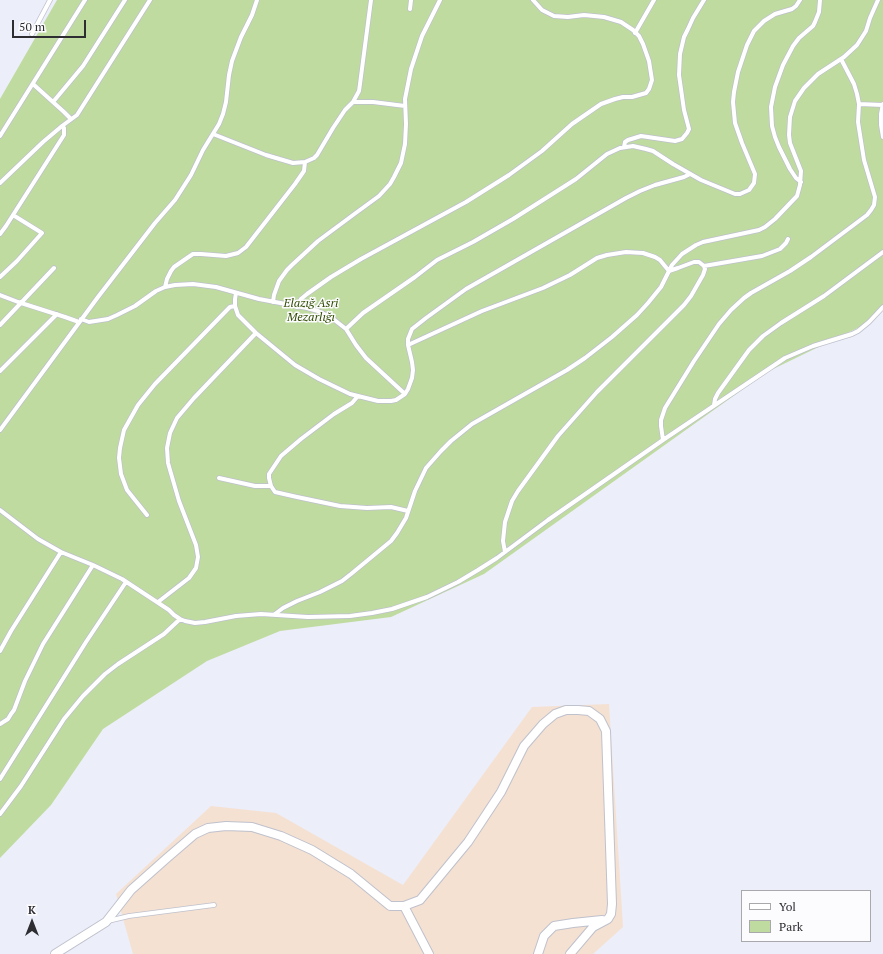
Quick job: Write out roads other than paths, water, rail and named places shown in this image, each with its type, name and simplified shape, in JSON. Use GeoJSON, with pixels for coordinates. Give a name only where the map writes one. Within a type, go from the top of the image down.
{"type":"FeatureCollection","features":[{"type":"Feature","properties":{"kind":"street"},"geometry":{"type":"LineString","coordinates":[[55,954],[106,922],[131,890],[195,834],[208,828],[226,826],[252,827],[281,836],[312,850],[351,874],[390,906],[404,906],[420,900],[468,842],[501,792],[524,746],[543,724],[555,714],[566,710],[578,710],[589,711],[600,719],[606,731],[612,904],[611,914],[608,919],[593,927],[570,954]]}},
{"type":"Feature","properties":{"kind":"street"},"geometry":{"type":"LineString","coordinates":[[404,906],[429,954]]}},
{"type":"Feature","properties":{"kind":"street"},"geometry":{"type":"LineString","coordinates":[[538,954],[544,936],[554,926],[608,919]]}},
{"type":"Feature","properties":{"kind":"lane"},"geometry":{"type":"LineString","coordinates":[[32,34],[50,0]]}},
{"type":"Feature","properties":{"kind":"lane"},"geometry":{"type":"LineString","coordinates":[[0,136],[85,0]]}},
{"type":"Feature","properties":{"kind":"lane"},"geometry":{"type":"LineString","coordinates":[[53,102],[83,66],[125,0]]}},
{"type":"Feature","properties":{"kind":"lane"},"geometry":{"type":"LineString","coordinates":[[0,183],[43,142],[77,115],[150,0]]}},
{"type":"Feature","properties":{"kind":"lane"},"geometry":{"type":"LineString","coordinates":[[0,430],[80,321],[174,200],[190,175],[219,124],[225,108],[232,61],[257,0]]}},
{"type":"Feature","properties":{"kind":"lane"},"geometry":{"type":"LineString","coordinates":[[213,134],[266,155],[294,163],[305,162],[314,158],[359,91],[371,0]]}},
{"type":"Feature","properties":{"kind":"lane"},"geometry":{"type":"LineString","coordinates":[[410,9],[411,0]]}},
{"type":"Feature","properties":{"kind":"lane"},"geometry":{"type":"LineString","coordinates":[[273,302],[279,281],[287,270],[318,242],[379,196],[390,184],[398,170],[405,144],[405,93],[416,53],[440,0]]}},
{"type":"Feature","properties":{"kind":"lane"},"geometry":{"type":"LineString","coordinates":[[297,307],[307,294],[361,259],[466,202],[509,175],[542,152],[572,124],[601,104],[623,97],[632,97],[646,93],[652,80],[649,61],[643,44],[635,33],[627,26],[621,22],[604,17],[584,15],[561,17],[554,16],[542,10],[533,0]]}},
{"type":"Feature","properties":{"kind":"lane"},"geometry":{"type":"LineString","coordinates":[[635,33],[654,0]]}},
{"type":"Feature","properties":{"kind":"lane"},"geometry":{"type":"LineString","coordinates":[[624,147],[625,142],[628,140],[641,136],[675,141],[682,139],[687,133],[689,129],[684,110],[679,75],[680,54],[684,37],[698,7],[704,0]]}},
{"type":"Feature","properties":{"kind":"lane"},"geometry":{"type":"LineString","coordinates":[[346,329],[363,313],[438,260],[513,219],[576,179],[607,154],[620,148],[640,147],[653,152],[690,174],[735,194],[749,190],[752,187],[755,174],[738,133],[734,112],[736,77],[747,45],[758,26],[775,14],[792,9],[800,0]]}},
{"type":"Feature","properties":{"kind":"lane"},"geometry":{"type":"LineString","coordinates":[[801,182],[796,178],[790,169],[779,147],[772,126],[771,107],[775,87],[783,65],[793,46],[815,22],[819,12],[820,0]]}},
{"type":"Feature","properties":{"kind":"lane"},"geometry":{"type":"LineString","coordinates":[[275,614],[282,608],[296,601],[332,586],[351,574],[391,541],[402,525],[415,491],[426,468],[451,441],[472,424],[567,370],[599,347],[637,315],[648,303],[661,287],[669,271],[682,254],[703,242],[759,230],[770,223],[797,196],[801,182],[801,171],[790,143],[789,126],[792,109],[799,94],[809,82],[818,74],[841,59],[857,45],[866,31],[878,0]]}},
{"type":"Feature","properties":{"kind":"lane"},"geometry":{"type":"LineString","coordinates":[[663,440],[661,420],[665,408],[694,361],[728,313],[744,298],[811,257],[867,215],[874,205],[875,197],[864,160],[858,122],[859,104],[857,94],[854,84],[841,59]]}},
{"type":"Feature","properties":{"kind":"lane"},"geometry":{"type":"LineString","coordinates":[[33,84],[71,119]]}},
{"type":"Feature","properties":{"kind":"lane"},"geometry":{"type":"LineString","coordinates":[[353,102],[373,102],[404,106]]}},
{"type":"Feature","properties":{"kind":"lane"},"geometry":{"type":"LineString","coordinates":[[859,104],[883,105],[881,125],[883,138]]}},
{"type":"Feature","properties":{"kind":"lane"},"geometry":{"type":"LineString","coordinates":[[0,234],[64,135],[64,128],[62,126]]}},
{"type":"Feature","properties":{"kind":"lane"},"geometry":{"type":"LineString","coordinates":[[165,288],[167,279],[174,267],[193,254],[226,256],[238,253],[246,247],[295,184],[304,171],[305,162]]}},
{"type":"Feature","properties":{"kind":"lane"},"geometry":{"type":"LineString","coordinates":[[236,293],[235,306],[238,315],[256,333],[295,364],[319,379],[350,394],[378,401],[387,402],[396,400],[405,394],[410,383],[413,370],[408,339],[412,329],[426,318],[466,290],[635,193],[690,174]]}},
{"type":"Feature","properties":{"kind":"lane"},"geometry":{"type":"LineString","coordinates":[[0,277],[17,261],[42,233],[13,215]]}},
{"type":"Feature","properties":{"kind":"lane"},"geometry":{"type":"LineString","coordinates":[[669,271],[694,262],[699,262],[704,266],[762,256],[780,249],[788,239]]}},
{"type":"Feature","properties":{"kind":"lane"},"geometry":{"type":"LineString","coordinates":[[408,344],[482,311],[543,288],[597,258],[607,255],[626,252],[644,253],[660,260],[669,271]]}},
{"type":"Feature","properties":{"kind":"lane"},"geometry":{"type":"LineString","coordinates":[[714,405],[718,393],[749,350],[763,336],[776,326],[824,296],[883,252]]}},
{"type":"Feature","properties":{"kind":"lane"},"geometry":{"type":"LineString","coordinates":[[505,552],[502,542],[505,522],[512,501],[518,490],[558,436],[597,392],[684,305],[700,281],[705,269],[704,266]]}},
{"type":"Feature","properties":{"kind":"lane"},"geometry":{"type":"LineString","coordinates":[[0,325],[54,268]]}},
{"type":"Feature","properties":{"kind":"lane"},"geometry":{"type":"LineString","coordinates":[[0,295],[56,314],[89,322],[117,315],[135,306],[156,291],[184,284],[216,288],[318,311],[337,321],[346,329],[361,352],[405,394]]}},
{"type":"Feature","properties":{"kind":"lane"},"geometry":{"type":"LineString","coordinates":[[147,515],[127,490],[121,474],[120,448],[124,430],[138,405],[155,384],[230,307],[235,306]]}},
{"type":"Feature","properties":{"kind":"lane"},"geometry":{"type":"LineString","coordinates":[[0,510],[38,539],[61,552],[126,582],[158,602],[180,619],[190,622],[205,622],[247,614],[328,617],[372,613],[417,601],[478,570],[663,440],[785,358],[858,330],[869,322],[883,307]]}},
{"type":"Feature","properties":{"kind":"lane"},"geometry":{"type":"LineString","coordinates":[[0,371],[56,314]]}},
{"type":"Feature","properties":{"kind":"lane"},"geometry":{"type":"LineString","coordinates":[[158,602],[190,578],[196,568],[198,557],[196,545],[179,501],[168,463],[167,448],[170,433],[177,418],[194,398],[256,333]]}},
{"type":"Feature","properties":{"kind":"lane"},"geometry":{"type":"LineString","coordinates":[[358,396],[352,403],[334,414],[300,439],[281,456],[270,474],[270,486],[275,492],[340,506],[367,508],[391,507],[408,511]]}},
{"type":"Feature","properties":{"kind":"lane"},"geometry":{"type":"LineString","coordinates":[[219,478],[254,486],[270,486]]}},
{"type":"Feature","properties":{"kind":"lane"},"geometry":{"type":"LineString","coordinates":[[0,651],[61,552]]}},
{"type":"Feature","properties":{"kind":"lane"},"geometry":{"type":"LineString","coordinates":[[0,724],[14,710],[25,681],[43,644],[93,566]]}},
{"type":"Feature","properties":{"kind":"lane"},"geometry":{"type":"LineString","coordinates":[[0,779],[86,642],[126,582]]}},
{"type":"Feature","properties":{"kind":"lane"},"geometry":{"type":"LineString","coordinates":[[0,814],[21,786],[64,719],[83,696],[109,670],[131,654],[164,634],[180,619]]}},
{"type":"Feature","properties":{"kind":"lane"},"geometry":{"type":"LineString","coordinates":[[106,922],[129,916],[214,904]]}},
{"type":"Feature","properties":{"kind":"park label","name":"Elazığ Asri Mezarlığı"},"geometry":{"type":"Point","coordinates":[311,311]}}]}
